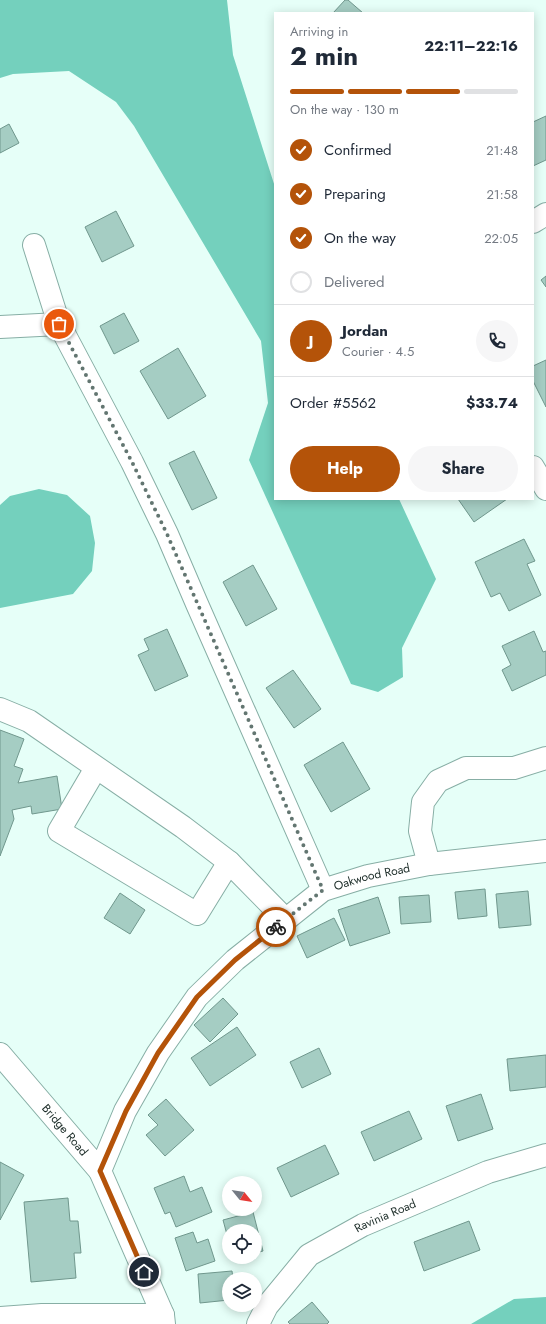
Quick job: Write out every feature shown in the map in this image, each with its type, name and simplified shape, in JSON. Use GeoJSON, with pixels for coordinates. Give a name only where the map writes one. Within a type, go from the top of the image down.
{"type":"FeatureCollection","features":[{"type":"Feature","properties":{"kind":"street"},"geometry":{"type":"LineString","coordinates":[[534,221],[546,214]]}},
{"type":"Feature","properties":{"kind":"street"},"geometry":{"type":"LineString","coordinates":[[34,245],[59,324],[132,462],[167,534],[323,890]]}},
{"type":"Feature","properties":{"kind":"street"},"geometry":{"type":"LineString","coordinates":[[0,327],[59,324]]}},
{"type":"Feature","properties":{"kind":"street"},"geometry":{"type":"LineString","coordinates":[[534,469],[546,489]]}},
{"type":"Feature","properties":{"kind":"street"},"geometry":{"type":"LineString","coordinates":[[0,709],[29,721],[183,827],[229,862],[286,920]]}},
{"type":"Feature","properties":{"kind":"street"},"geometry":{"type":"LineString","coordinates":[[429,864],[420,831],[423,802],[438,781],[466,768],[514,768],[546,758]]}},
{"type":"Feature","properties":{"kind":"street"},"geometry":{"type":"LineString","coordinates":[[96,768],[59,831],[197,914],[229,862]]}},
{"type":"Feature","properties":{"kind":"street","name":"Oakwood Road"},"geometry":{"type":"LineString","coordinates":[[100,1171],[126,1111],[158,1053],[197,997],[235,960],[323,890],[368,876],[429,864],[546,851]]}},
{"type":"Feature","properties":{"kind":"street","name":"Bridge Road"},"geometry":{"type":"LineString","coordinates":[[0,1054],[100,1171],[164,1319]]}},
{"type":"Feature","properties":{"kind":"street","name":"Ravinia Road"},"geometry":{"type":"LineString","coordinates":[[258,1324],[267,1306],[309,1255],[363,1225],[491,1170],[546,1155]]}},
{"type":"Feature","properties":{"kind":"street"},"geometry":{"type":"LineString","coordinates":[[0,1318],[45,1320],[164,1319]]}},
{"type":"Feature","properties":{"kind":"green space"},"geometry":{"type":"Polygon","coordinates":[[[0,0],[227,0],[233,55],[274,184],[274,500],[399,500],[436,579],[402,648],[403,677],[378,692],[351,684],[249,460],[268,403],[261,341],[134,126],[116,102],[69,71],[13,74],[0,78],[0,0]]]}},
{"type":"Feature","properties":{"kind":"green space"},"geometry":{"type":"Polygon","coordinates":[[[39,489],[67,495],[90,516],[95,543],[92,571],[73,594],[0,608],[0,505],[10,496],[39,489]]]}},
{"type":"Feature","properties":{"kind":"green space"},"geometry":{"type":"Polygon","coordinates":[[[546,1297],[546,1324],[471,1324],[514,1299],[546,1297]]]}},
{"type":"Feature","properties":{"kind":"building"},"geometry":{"type":"Polygon","coordinates":[[[345,0],[348,0],[362,12],[334,12],[345,0]]]}},
{"type":"Feature","properties":{"kind":"building"},"geometry":{"type":"Polygon","coordinates":[[[546,116],[546,160],[534,166],[534,122],[546,116]]]}},
{"type":"Feature","properties":{"kind":"building"},"geometry":{"type":"Polygon","coordinates":[[[9,124],[19,143],[0,153],[0,129],[9,124]]]}},
{"type":"Feature","properties":{"kind":"building"},"geometry":{"type":"Polygon","coordinates":[[[116,211],[134,246],[102,262],[85,227],[116,211]]]}},
{"type":"Feature","properties":{"kind":"building"},"geometry":{"type":"Polygon","coordinates":[[[546,276],[546,287],[541,280],[546,276]]]}},
{"type":"Feature","properties":{"kind":"building"},"geometry":{"type":"Polygon","coordinates":[[[124,313],[139,341],[114,354],[100,326],[124,313]]]}},
{"type":"Feature","properties":{"kind":"building"},"geometry":{"type":"Polygon","coordinates":[[[178,348],[206,396],[168,419],[140,371],[178,348]]]}},
{"type":"Feature","properties":{"kind":"building"},"geometry":{"type":"Polygon","coordinates":[[[546,360],[546,407],[534,383],[534,366],[546,360]]]}},
{"type":"Feature","properties":{"kind":"building"},"geometry":{"type":"Polygon","coordinates":[[[194,451],[217,498],[192,510],[169,463],[194,451]]]}},
{"type":"Feature","properties":{"kind":"building"},"geometry":{"type":"Polygon","coordinates":[[[459,500],[506,500],[474,522],[459,500]]]}},
{"type":"Feature","properties":{"kind":"building"},"geometry":{"type":"Polygon","coordinates":[[[524,539],[535,561],[527,564],[541,595],[509,611],[500,593],[491,597],[475,562],[524,539]]]}},
{"type":"Feature","properties":{"kind":"building"},"geometry":{"type":"Polygon","coordinates":[[[253,565],[277,609],[246,626],[223,582],[253,565]]]}},
{"type":"Feature","properties":{"kind":"building"},"geometry":{"type":"Polygon","coordinates":[[[167,629],[188,676],[155,691],[138,655],[149,650],[144,639],[167,629]]]}},
{"type":"Feature","properties":{"kind":"building"},"geometry":{"type":"Polygon","coordinates":[[[534,631],[543,652],[546,651],[546,675],[512,691],[502,670],[511,665],[502,646],[534,631]]]}},
{"type":"Feature","properties":{"kind":"building"},"geometry":{"type":"Polygon","coordinates":[[[293,670],[321,709],[294,728],[266,688],[293,670]]]}},
{"type":"Feature","properties":{"kind":"building"},"geometry":{"type":"Polygon","coordinates":[[[0,730],[24,739],[14,766],[23,769],[18,783],[57,776],[62,809],[32,814],[31,806],[12,810],[14,819],[0,856],[0,730]]]}},
{"type":"Feature","properties":{"kind":"building"},"geometry":{"type":"Polygon","coordinates":[[[343,742],[370,789],[331,812],[304,765],[343,742]]]}},
{"type":"Feature","properties":{"kind":"building"},"geometry":{"type":"Polygon","coordinates":[[[485,889],[487,916],[458,919],[455,892],[485,889]]]}},
{"type":"Feature","properties":{"kind":"building"},"geometry":{"type":"Polygon","coordinates":[[[528,891],[531,925],[499,928],[496,894],[528,891]]]}},
{"type":"Feature","properties":{"kind":"building"},"geometry":{"type":"Polygon","coordinates":[[[120,893],[145,910],[130,934],[104,918],[120,893]]]}},
{"type":"Feature","properties":{"kind":"building"},"geometry":{"type":"Polygon","coordinates":[[[429,895],[431,922],[401,924],[399,897],[429,895]]]}},
{"type":"Feature","properties":{"kind":"building"},"geometry":{"type":"Polygon","coordinates":[[[378,897],[390,933],[350,946],[338,910],[378,897]]]}},
{"type":"Feature","properties":{"kind":"building"},"geometry":{"type":"Polygon","coordinates":[[[334,918],[345,940],[307,958],[297,936],[334,918]]]}},
{"type":"Feature","properties":{"kind":"building"},"geometry":{"type":"Polygon","coordinates":[[[223,998],[238,1014],[210,1042],[194,1025],[223,998]]]}},
{"type":"Feature","properties":{"kind":"building"},"geometry":{"type":"Polygon","coordinates":[[[237,1027],[256,1055],[210,1086],[191,1058],[237,1027]]]}},
{"type":"Feature","properties":{"kind":"building"},"geometry":{"type":"Polygon","coordinates":[[[319,1048],[331,1074],[302,1088],[290,1062],[319,1048]]]}},
{"type":"Feature","properties":{"kind":"building"},"geometry":{"type":"Polygon","coordinates":[[[546,1055],[546,1087],[510,1091],[507,1059],[546,1055]]]}},
{"type":"Feature","properties":{"kind":"building"},"geometry":{"type":"Polygon","coordinates":[[[481,1094],[493,1129],[458,1141],[446,1106],[481,1094]]]}},
{"type":"Feature","properties":{"kind":"building"},"geometry":{"type":"Polygon","coordinates":[[[166,1099],[194,1130],[165,1156],[146,1135],[158,1125],[148,1115],[166,1099]]]}},
{"type":"Feature","properties":{"kind":"building"},"geometry":{"type":"Polygon","coordinates":[[[409,1111],[422,1139],[374,1161],[361,1132],[409,1111]]]}},
{"type":"Feature","properties":{"kind":"building"},"geometry":{"type":"Polygon","coordinates":[[[325,1145],[339,1174],[291,1197],[277,1168],[325,1145]]]}},
{"type":"Feature","properties":{"kind":"building"},"geometry":{"type":"Polygon","coordinates":[[[0,1162],[24,1175],[0,1220],[0,1162]]]}},
{"type":"Feature","properties":{"kind":"building"},"geometry":{"type":"Polygon","coordinates":[[[184,1176],[190,1192],[202,1187],[212,1212],[176,1227],[170,1212],[165,1214],[154,1188],[184,1176]]]}},
{"type":"Feature","properties":{"kind":"building"},"geometry":{"type":"Polygon","coordinates":[[[68,1198],[70,1221],[78,1221],[81,1253],[74,1253],[76,1278],[31,1282],[24,1202],[68,1198]]]}},
{"type":"Feature","properties":{"kind":"building"},"geometry":{"type":"Polygon","coordinates":[[[238,1216],[254,1216],[256,1224],[224,1224],[223,1220],[238,1216]]]}},
{"type":"Feature","properties":{"kind":"building"},"geometry":{"type":"Polygon","coordinates":[[[469,1221],[480,1250],[424,1271],[414,1242],[469,1221]]]}},
{"type":"Feature","properties":{"kind":"building"},"geometry":{"type":"Polygon","coordinates":[[[193,1232],[197,1243],[208,1239],[215,1261],[186,1271],[175,1238],[193,1232]]]}},
{"type":"Feature","properties":{"kind":"building"},"geometry":{"type":"Polygon","coordinates":[[[232,1271],[222,1272],[222,1301],[200,1303],[198,1274],[232,1271]]]}},
{"type":"Feature","properties":{"kind":"building"},"geometry":{"type":"Polygon","coordinates":[[[312,1302],[329,1322],[327,1324],[290,1324],[288,1322],[312,1302]]]}},
{"type":"Feature","properties":{"kind":"way so far"},"geometry":{"type":"LineString","coordinates":[[59,324],[132,462],[167,534],[323,890],[276,927]]}},
{"type":"Feature","properties":{"kind":"route"},"geometry":{"type":"LineString","coordinates":[[144,1272],[100,1171],[126,1111],[158,1053],[197,997],[235,960],[276,927]]}}]}
